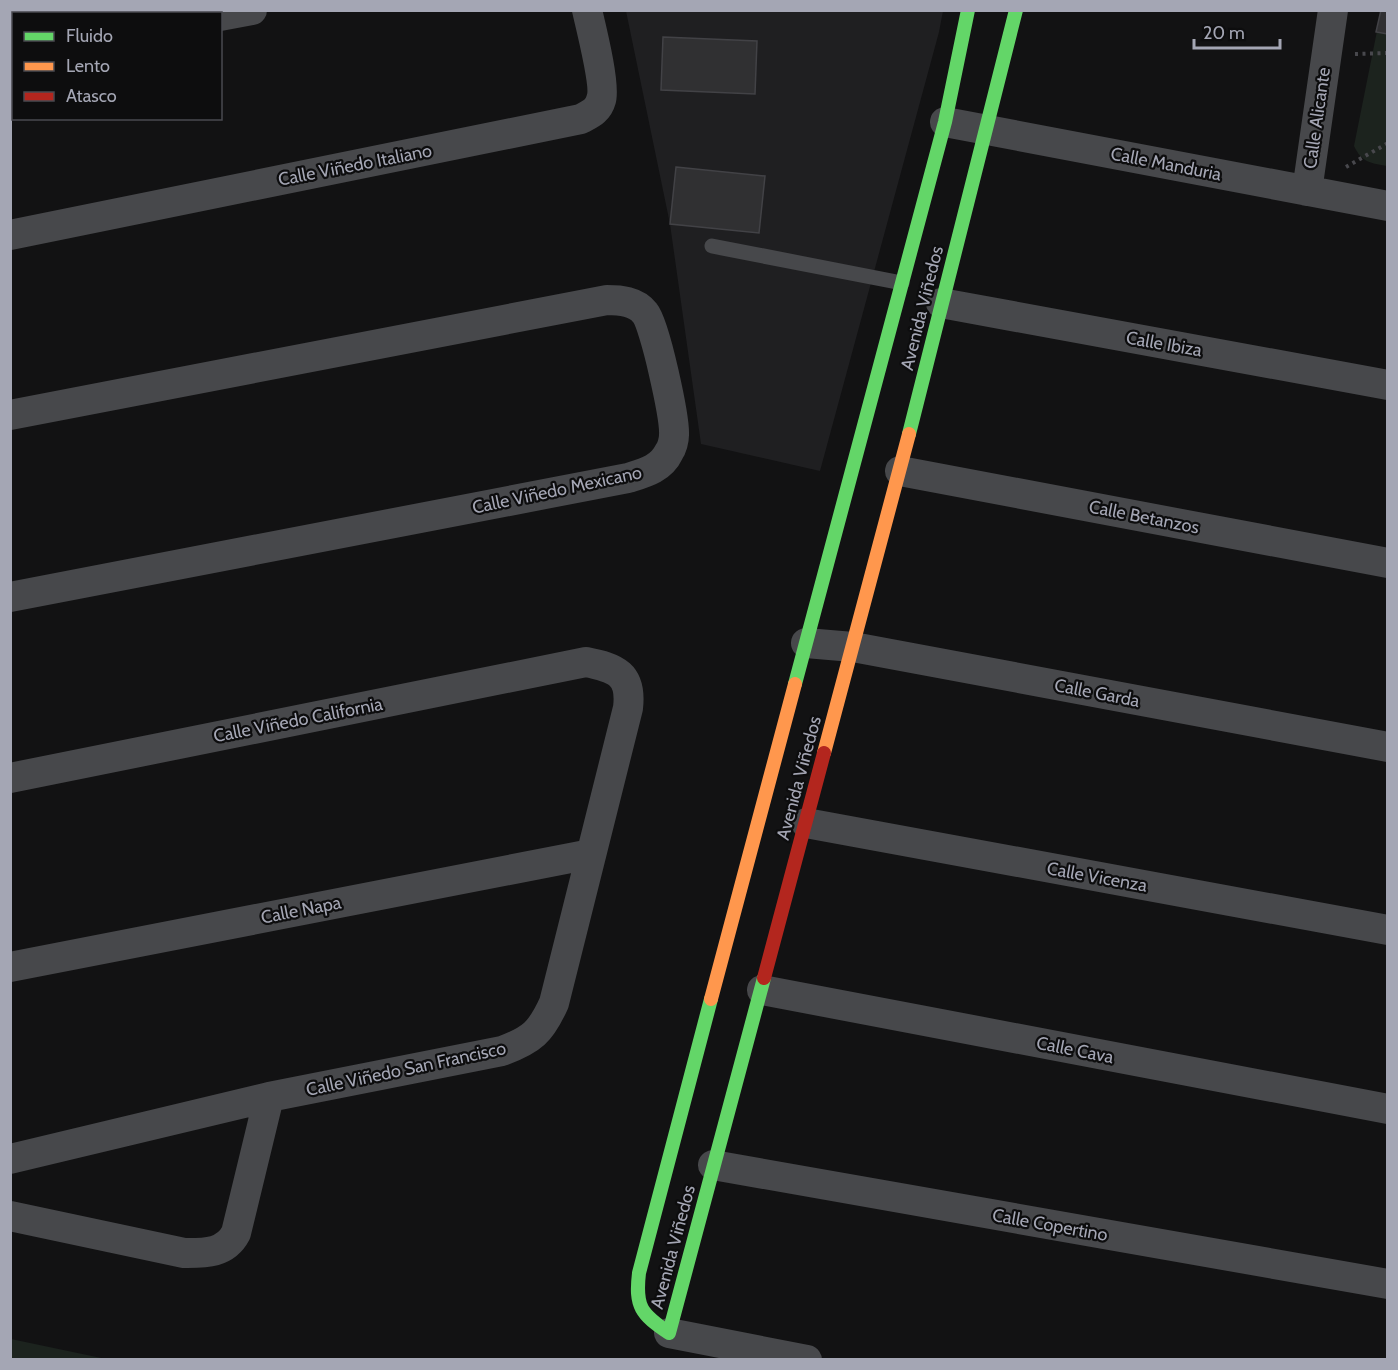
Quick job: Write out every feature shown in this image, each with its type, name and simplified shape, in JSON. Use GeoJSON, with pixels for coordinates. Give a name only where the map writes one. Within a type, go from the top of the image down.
{"type":"FeatureCollection","features":[{"type":"Feature","properties":{"kind":"street"},"geometry":{"type":"LineString","coordinates":[[222,16],[252,10]]}},
{"type":"Feature","properties":{"kind":"street","name":"Calle Viñedo Italiano"},"geometry":{"type":"LineString","coordinates":[[10,235],[581,119],[594,113],[602,99],[599,67],[587,10]]}},
{"type":"Feature","properties":{"kind":"street","name":"Avenida Viñedos"},"geometry":{"type":"LineString","coordinates":[[968,10],[945,122],[639,1273],[637,1302],[640,1310],[645,1317],[669,1333],[900,471],[1016,10]]}},
{"type":"Feature","properties":{"kind":"street","name":"Calle Alicante"},"geometry":{"type":"LineString","coordinates":[[1307,191],[1333,10]]}},
{"type":"Feature","properties":{"kind":"street","name":"Calle Manduria"},"geometry":{"type":"LineString","coordinates":[[945,122],[1388,206]]}},
{"type":"Feature","properties":{"kind":"street","name":"Calle Viñedo Mexicano"},"geometry":{"type":"LineString","coordinates":[[10,415],[607,300],[622,300],[635,304],[645,313],[654,332],[673,420],[674,435],[670,451],[662,464],[648,472],[628,478],[10,597]]}},
{"type":"Feature","properties":{"kind":"street","name":"Calle Ibiza"},"geometry":{"type":"LineString","coordinates":[[941,303],[1388,386]]}},
{"type":"Feature","properties":{"kind":"street","name":"Calle Betanzos"},"geometry":{"type":"LineString","coordinates":[[900,471],[1388,563]]}},
{"type":"Feature","properties":{"kind":"street","name":"Calle Garda"},"geometry":{"type":"LineString","coordinates":[[806,643],[853,647],[1388,747]]}},
{"type":"Feature","properties":{"kind":"street","name":"Calle Viñedo California"},"geometry":{"type":"LineString","coordinates":[[10,778],[586,662]]}},
{"type":"Feature","properties":{"kind":"street","name":"Calle Viñedo San Francisco"},"geometry":{"type":"LineString","coordinates":[[10,1159],[269,1097],[502,1051],[522,1044],[535,1035],[545,1024],[554,1003],[630,696],[624,677],[610,667],[586,662]]}},
{"type":"Feature","properties":{"kind":"street","name":"Calle Vicenza"},"geometry":{"type":"LineString","coordinates":[[806,823],[1388,930]]}},
{"type":"Feature","properties":{"kind":"street","name":"Calle Napa"},"geometry":{"type":"LineString","coordinates":[[10,967],[591,854]]}},
{"type":"Feature","properties":{"kind":"street","name":"Calle Cava"},"geometry":{"type":"LineString","coordinates":[[762,990],[1388,1109]]}},
{"type":"Feature","properties":{"kind":"street"},"geometry":{"type":"LineString","coordinates":[[10,1216],[184,1253],[213,1252],[233,1239],[236,1233],[269,1097]]}},
{"type":"Feature","properties":{"kind":"street","name":"Calle Copertino"},"geometry":{"type":"LineString","coordinates":[[713,1165],[1388,1284]]}},
{"type":"Feature","properties":{"kind":"street"},"geometry":{"type":"LineString","coordinates":[[669,1333],[807,1359]]}},
{"type":"Feature","properties":{"kind":"lane"},"geometry":{"type":"LineString","coordinates":[[712,246],[902,283]]}},
{"type":"Feature","properties":{"kind":"shaded area"},"geometry":{"type":"Polygon","coordinates":[[[626,11],[943,11],[820,471],[701,444],[670,224],[626,11]]]}},
{"type":"Feature","properties":{"kind":"shaded area"},"geometry":{"type":"Polygon","coordinates":[[[1381,11],[1387,11],[1387,166],[1364,159],[1354,146],[1381,11]]]}},
{"type":"Feature","properties":{"kind":"shaded area"},"geometry":{"type":"Polygon","coordinates":[[[11,1339],[106,1359],[11,1359],[11,1339]]]}},
{"type":"Feature","properties":{"kind":"building"},"geometry":{"type":"Polygon","coordinates":[[[1381,10],[1388,10],[1388,34],[1376,32],[1381,10]]]}},
{"type":"Feature","properties":{"kind":"building"},"geometry":{"type":"Polygon","coordinates":[[[663,37],[757,41],[755,94],[661,90],[663,37]]]}},
{"type":"Feature","properties":{"kind":"building"},"geometry":{"type":"Polygon","coordinates":[[[676,167],[765,176],[759,233],[670,224],[676,167]]]}},
{"type":"Feature","properties":{"kind":"traffic: fast"},"geometry":{"type":"LineString","coordinates":[[795,684],[945,122],[968,10]]}},
{"type":"Feature","properties":{"kind":"traffic: fast"},"geometry":{"type":"LineString","coordinates":[[909,434],[1016,10]]}},
{"type":"Feature","properties":{"kind":"traffic: fast"},"geometry":{"type":"LineString","coordinates":[[711,999],[639,1273],[638,1294],[642,1309],[646,1315],[669,1333],[764,978]]}},
{"type":"Feature","properties":{"kind":"traffic: slow"},"geometry":{"type":"LineString","coordinates":[[824,753],[909,434]]}},
{"type":"Feature","properties":{"kind":"traffic: slow"},"geometry":{"type":"LineString","coordinates":[[711,999],[795,684]]}},
{"type":"Feature","properties":{"kind":"traffic: jam"},"geometry":{"type":"LineString","coordinates":[[764,978],[824,753]]}}]}
